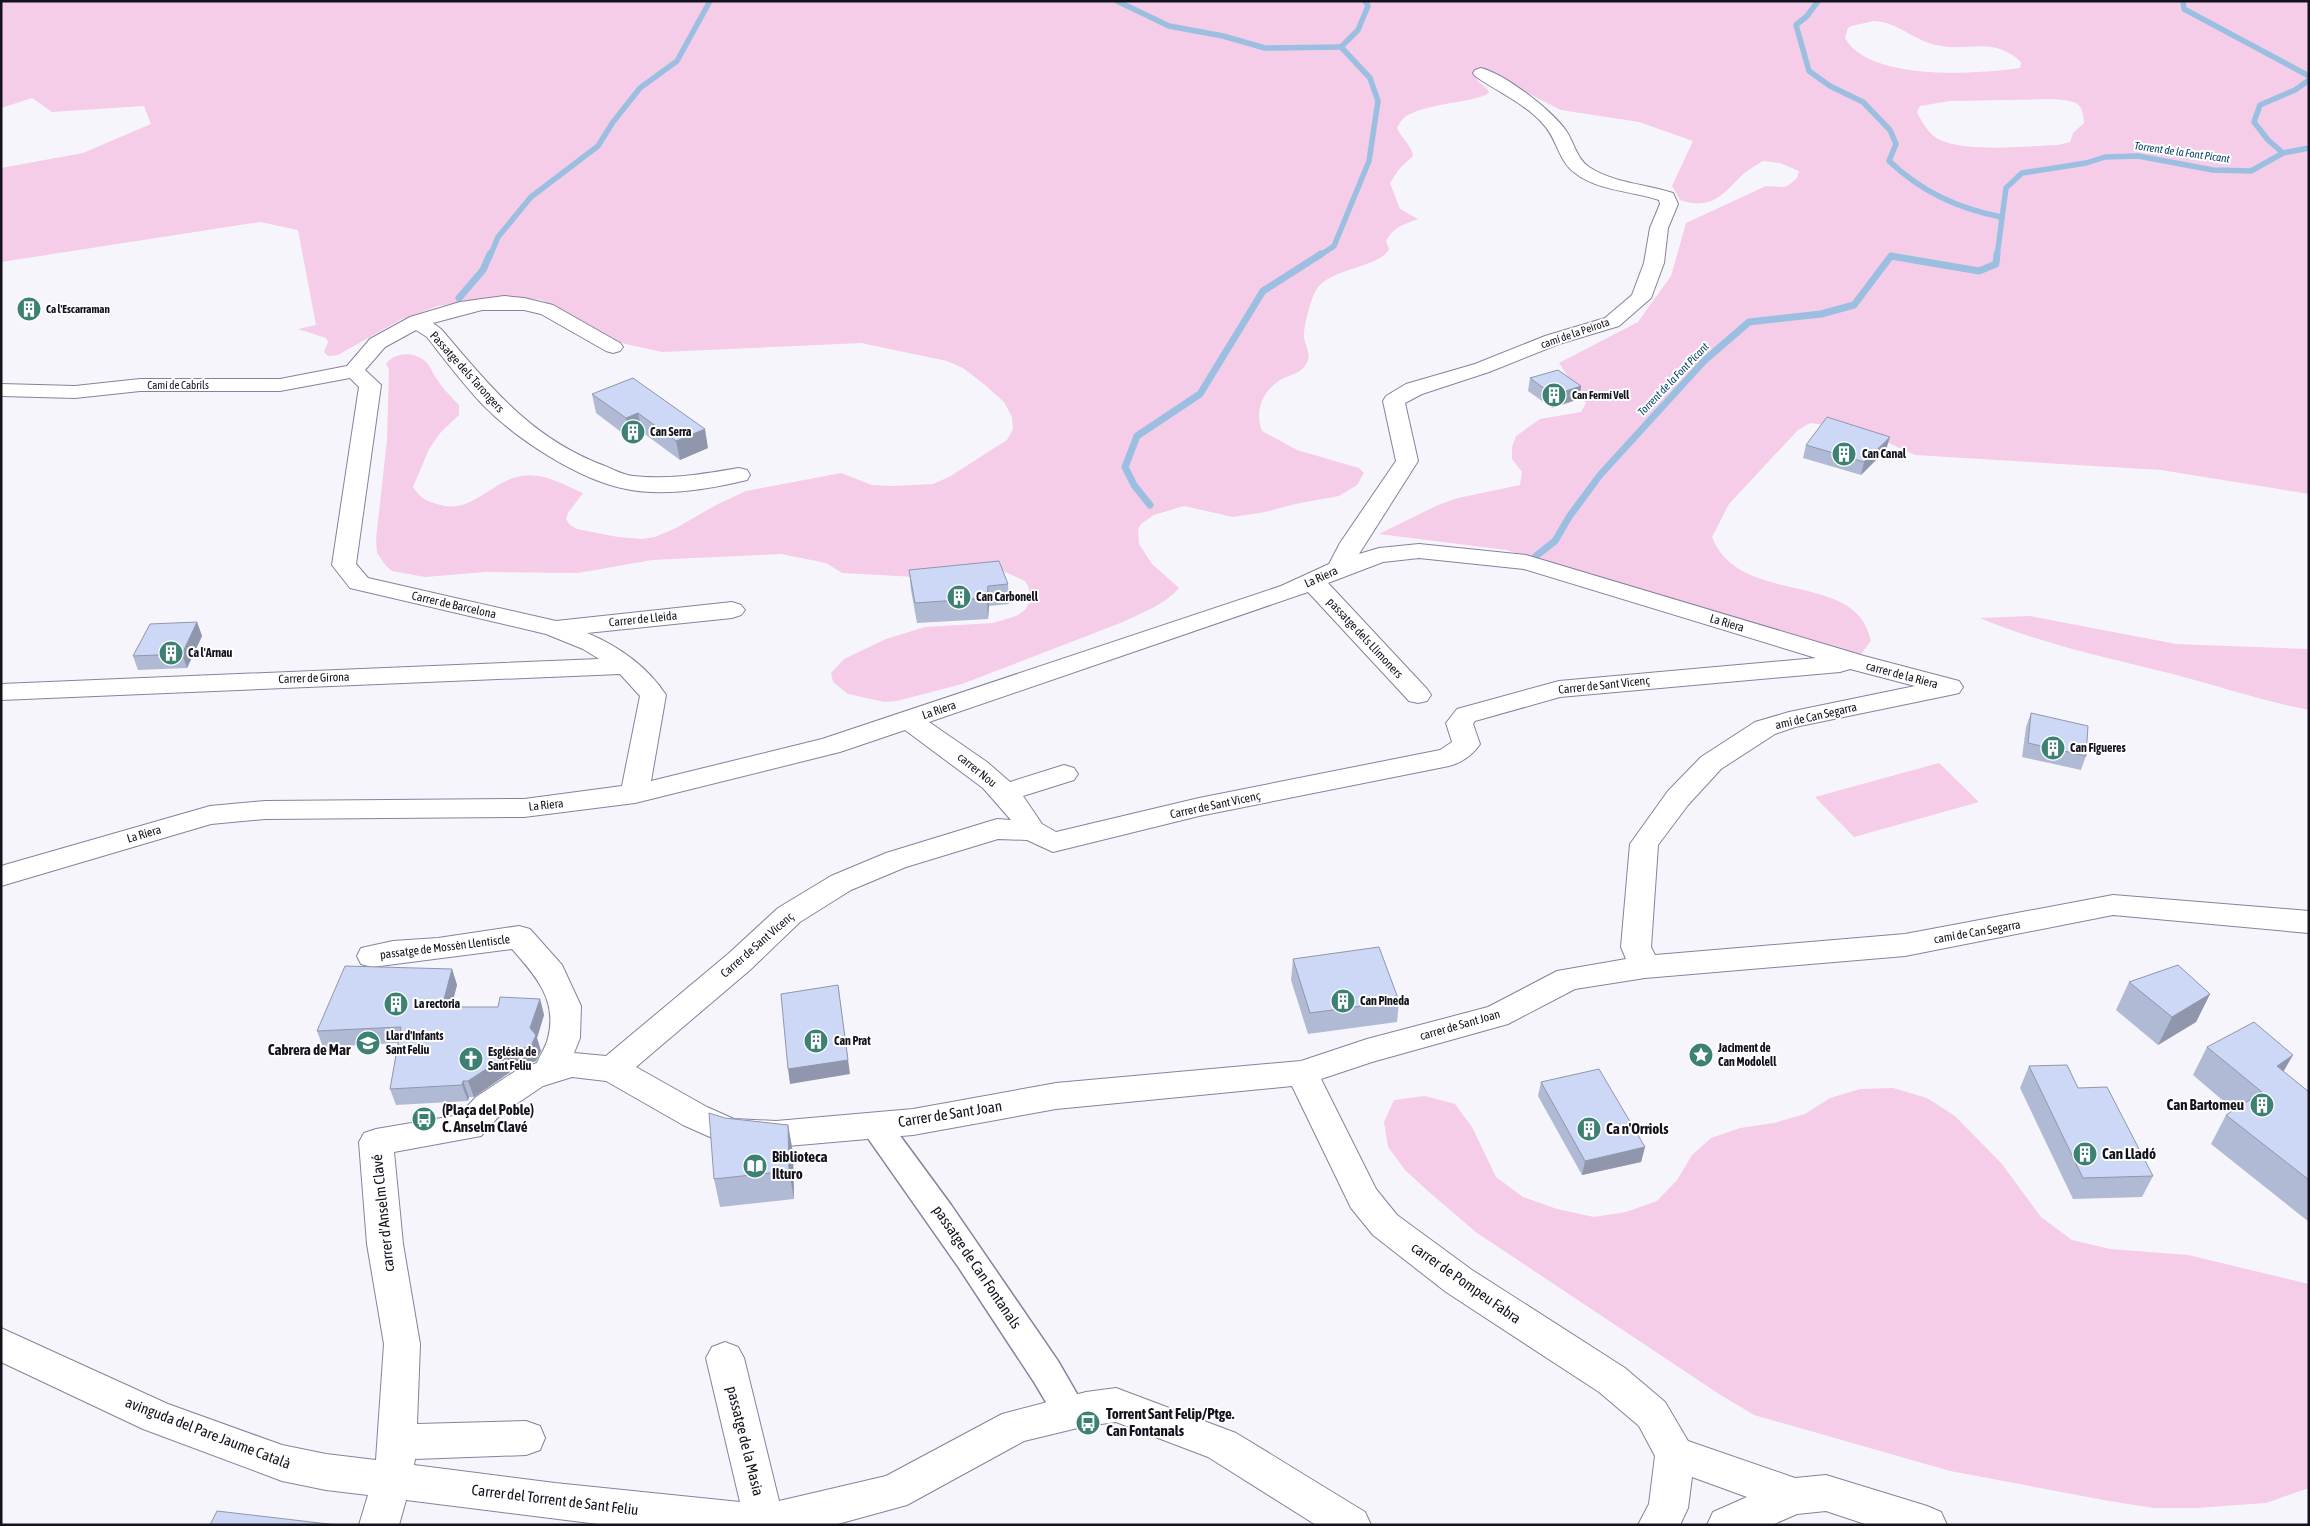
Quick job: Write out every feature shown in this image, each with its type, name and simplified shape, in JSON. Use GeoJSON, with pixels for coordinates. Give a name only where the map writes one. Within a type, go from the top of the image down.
{"type":"FeatureCollection","features":[{"type":"Feature","properties":{"kind":"street","name":"camí de la Peirota"},"geometry":{"type":"LineString","coordinates":[[1339,569],[1352,543],[1407,461],[1394,401],[1414,389],[1482,368],[1552,340],[1612,322],[1641,298],[1654,263],[1659,228],[1669,204],[1667,197],[1619,184],[1581,170],[1557,130],[1537,108],[1481,72]]}},
{"type":"Feature","properties":{"kind":"street","name":"Passatge dels Tarongers"},"geometry":{"type":"LineString","coordinates":[[354,371],[368,352],[382,340],[418,322],[450,310],[487,305],[520,303],[544,308],[613,347]]}},
{"type":"Feature","properties":{"kind":"street","name":"Passatge dels Tarongers"},"geometry":{"type":"LineString","coordinates":[[418,322],[434,333],[490,400],[520,428],[581,465],[628,483],[682,485],[739,475]]}},
{"type":"Feature","properties":{"kind":"street","name":"Camí de Cabrils"},"geometry":{"type":"LineString","coordinates":[[1,390],[76,392],[140,385],[280,385],[354,371]]}},
{"type":"Feature","properties":{"kind":"street","name":"Carrer de Barcelona"},"geometry":{"type":"LineString","coordinates":[[354,371],[370,385],[344,566],[359,583],[554,628],[592,644],[627,666],[653,695],[635,794]]}},
{"type":"Feature","properties":{"kind":"street","name":"La Riera"},"geometry":{"type":"LineString","coordinates":[[1,876],[210,815],[265,810],[524,808],[635,794],[830,746],[1290,591],[1339,569],[1379,556],[1419,551],[1526,562],[1855,662]]}},
{"type":"Feature","properties":{"kind":"street","name":"passatge dels Llimoners"},"geometry":{"type":"LineString","coordinates":[[1312,581],[1418,695]]}},
{"type":"Feature","properties":{"kind":"street","name":"Carrer de Lleida"},"geometry":{"type":"LineString","coordinates":[[554,628],[732,610]]}},
{"type":"Feature","properties":{"kind":"street","name":"carrer de la Riera"},"geometry":{"type":"LineString","coordinates":[[1855,662],[1950,687]]}},
{"type":"Feature","properties":{"kind":"street","name":"Carrer de Sant Vicenç"},"geometry":{"type":"LineString","coordinates":[[612,1069],[738,962],[789,915],[841,883],[896,860],[997,829],[1032,831],[1053,842],[1199,807],[1449,757],[1466,744],[1459,723],[1466,715],[1559,689],[1855,662]]}},
{"type":"Feature","properties":{"kind":"street","name":"Carrer de Girona"},"geometry":{"type":"LineString","coordinates":[[1,692],[627,666]]}},
{"type":"Feature","properties":{"kind":"street","name":"amí de Can Segarra"},"geometry":{"type":"LineString","coordinates":[[1645,967],[1636,946],[1644,844],[1678,798],[1711,763],[1765,728],[1789,720],[1950,687]]}},
{"type":"Feature","properties":{"kind":"street","name":"carrer Nou"},"geometry":{"type":"LineString","coordinates":[[909,720],[982,771],[1015,804],[1032,831]]}},
{"type":"Feature","properties":{"kind":"street"},"geometry":{"type":"LineString","coordinates":[[1004,793],[1064,774]]}},
{"type":"Feature","properties":{"kind":"street","name":"camí de Can Segarra"},"geometry":{"type":"LineString","coordinates":[[1645,967],[1905,945],[2026,924],[2113,905],[2309,922]]}},
{"type":"Feature","properties":{"kind":"street","name":"passatge de Mossèn Llentiscle"},"geometry":{"type":"LineString","coordinates":[[372,956],[394,952],[438,949],[519,937],[551,974],[565,1006],[564,1038],[549,1072]]}},
{"type":"Feature","properties":{"kind":"street","name":"carrer de Sant Joan"},"geometry":{"type":"LineString","coordinates":[[1302,1073],[1367,1051],[1497,1016],[1568,979],[1645,967]]}},
{"type":"Feature","properties":{"kind":"street","name":"carrer d'Anselm Clavé"},"geometry":{"type":"LineString","coordinates":[[379,1525],[392,1479],[397,1442],[402,1344],[385,1244],[376,1142],[469,1127],[488,1106],[532,1077],[572,1065],[612,1069]]}},
{"type":"Feature","properties":{"kind":"street","name":"Carrer de Sant Joan"},"geometry":{"type":"LineString","coordinates":[[612,1069],[696,1116],[731,1132],[776,1134],[913,1122],[1056,1096],[1302,1073]]}},
{"type":"Feature","properties":{"kind":"street","name":"carrer de Pompeu Fabra"},"geometry":{"type":"LineString","coordinates":[[1302,1073],[1363,1198],[1385,1225],[1459,1281],[1612,1380],[1652,1414],[1675,1454]]}},
{"type":"Feature","properties":{"kind":"street","name":"passatge de Can Fontanals"},"geometry":{"type":"LineString","coordinates":[[876,1126],[925,1191],[963,1246],[1054,1383],[1071,1413]]}},
{"type":"Feature","properties":{"kind":"street","name":"avinguda del Pare Jaume Català"},"geometry":{"type":"LineString","coordinates":[[1,1344],[156,1416],[282,1463],[326,1472],[456,1488]]}},
{"type":"Feature","properties":{"kind":"street","name":"passatge de la Masia"},"geometry":{"type":"LineString","coordinates":[[726,1358],[765,1523]]}},
{"type":"Feature","properties":{"kind":"street","name":"Carrer del Torrent de Sant Feliu"},"geometry":{"type":"LineString","coordinates":[[456,1488],[555,1501],[765,1523],[893,1492],[1016,1426],[1116,1405],[1222,1444],[1351,1525]]}},
{"type":"Feature","properties":{"kind":"street"},"geometry":{"type":"LineString","coordinates":[[397,1442],[526,1438]]}},
{"type":"Feature","properties":{"kind":"street"},"geometry":{"type":"LineString","coordinates":[[1658,1525],[1668,1508],[1675,1454],[1795,1496]]}},
{"type":"Feature","properties":{"kind":"street"},"geometry":{"type":"LineString","coordinates":[[1727,1525],[1795,1496],[1826,1493],[1927,1525]]}},
{"type":"Feature","properties":{"kind":"shaded area"},"geometry":{"type":"Polygon","coordinates":[[[1,1],[2309,1],[2309,494],[2161,470],[1915,455],[1860,430],[1810,423],[1798,430],[1729,504],[1712,537],[1726,559],[1746,573],[1770,582],[1822,595],[1844,604],[1861,618],[1871,641],[1860,655],[1643,593],[1506,550],[1379,534],[1438,505],[1458,498],[1520,485],[1522,472],[1512,459],[1512,447],[1516,436],[1540,419],[1581,412],[1586,403],[1559,363],[1638,322],[1671,276],[1686,223],[1766,186],[1784,187],[1789,185],[1797,178],[1799,171],[1780,163],[1763,161],[1743,174],[1716,199],[1701,203],[1680,200],[1672,186],[1693,141],[1639,122],[1561,110],[1490,74],[1476,74],[1478,81],[1489,92],[1486,95],[1415,112],[1406,116],[1400,123],[1397,128],[1411,148],[1413,156],[1399,169],[1390,183],[1400,209],[1418,219],[1392,232],[1386,241],[1389,249],[1377,260],[1335,275],[1319,286],[1311,301],[1304,333],[1309,357],[1308,361],[1295,374],[1275,384],[1262,401],[1259,416],[1262,431],[1297,450],[1359,468],[1364,473],[1357,485],[1339,496],[1233,517],[1184,506],[1154,515],[1141,524],[1138,530],[1139,544],[1152,564],[1179,588],[1167,599],[1123,622],[962,684],[897,701],[884,702],[848,694],[833,682],[831,673],[844,659],[886,639],[925,627],[993,623],[1016,616],[1025,610],[1029,603],[1029,588],[1025,581],[996,568],[916,577],[842,573],[826,563],[781,554],[652,560],[578,573],[485,572],[425,577],[392,571],[377,553],[376,539],[387,440],[389,369],[386,364],[394,357],[404,354],[420,358],[427,363],[441,385],[459,405],[459,415],[441,432],[429,449],[413,487],[423,498],[433,503],[449,506],[460,505],[470,502],[510,479],[529,475],[537,476],[553,480],[583,493],[568,513],[566,519],[570,525],[577,529],[618,537],[642,539],[655,537],[676,528],[716,505],[746,491],[841,473],[872,485],[893,486],[933,484],[949,477],[1007,440],[1013,429],[1012,417],[1004,402],[963,368],[947,361],[861,343],[662,352],[612,341],[542,300],[501,296],[438,306],[400,320],[338,355],[328,356],[324,352],[328,342],[326,338],[298,329],[316,325],[298,230],[260,222],[1,262],[1,168],[83,153],[151,124],[144,106],[52,112],[32,98],[1,108],[1,1]],[[1874,21],[1851,26],[1848,28],[1845,38],[1858,52],[1877,62],[1926,72],[1979,72],[2020,68],[2021,62],[2000,49],[1980,46],[1948,47],[1936,45],[1928,43],[1891,24],[1874,21]],[[2055,99],[1950,101],[1920,106],[1917,112],[1931,134],[1938,139],[1950,143],[1964,146],[1997,148],[2058,145],[2070,142],[2073,133],[2084,123],[2080,106],[2073,102],[2055,99]]]}},
{"type":"Feature","properties":{"kind":"shaded area"},"geometry":{"type":"Polygon","coordinates":[[[2030,616],[2176,644],[2309,649],[2309,710],[2075,650],[1980,618],[2030,616]]]}},
{"type":"Feature","properties":{"kind":"shaded area"},"geometry":{"type":"Polygon","coordinates":[[[1939,763],[1979,802],[1854,837],[1815,797],[1939,763]]]}},
{"type":"Feature","properties":{"kind":"shaded area"},"geometry":{"type":"Polygon","coordinates":[[[1893,1088],[1927,1098],[1955,1116],[2002,1164],[2041,1217],[2072,1240],[2110,1249],[2188,1255],[2309,1284],[2309,1488],[2266,1503],[2196,1508],[2154,1508],[1950,1471],[1754,1415],[1719,1394],[1477,1233],[1405,1170],[1388,1147],[1384,1122],[1394,1100],[1425,1096],[1455,1104],[1472,1127],[1496,1177],[1523,1197],[1557,1209],[1594,1217],[1626,1212],[1657,1201],[1677,1180],[1692,1155],[1711,1138],[1740,1128],[1774,1123],[1805,1114],[1830,1098],[1860,1089],[1893,1088]]]}},
{"type":"Feature","properties":{"kind":"building"},"geometry":{"type":"Polygon","coordinates":[[[1558,370],[1581,386],[1553,395],[1530,378],[1558,370]]]}},
{"type":"Feature","properties":{"kind":"building"},"geometry":{"type":"Polygon","coordinates":[[[633,378],[705,429],[676,441],[638,413],[626,418],[592,394],[633,378]]]}},
{"type":"Feature","properties":{"kind":"building"},"geometry":{"type":"Polygon","coordinates":[[[1827,417],[1890,437],[1864,462],[1806,445],[1827,417]]]}},
{"type":"Feature","properties":{"kind":"building"},"geometry":{"type":"Polygon","coordinates":[[[999,561],[1008,584],[988,586],[987,598],[915,603],[909,570],[999,561]]]}},
{"type":"Feature","properties":{"kind":"building"},"geometry":{"type":"Polygon","coordinates":[[[197,622],[182,654],[133,656],[150,624],[197,622]]]}},
{"type":"Feature","properties":{"kind":"building"},"geometry":{"type":"Polygon","coordinates":[[[2031,713],[2088,726],[2086,756],[2028,743],[2031,713]]]}},
{"type":"Feature","properties":{"kind":"building"},"geometry":{"type":"Polygon","coordinates":[[[1379,947],[1399,1001],[1310,1013],[1293,959],[1379,947]]]}},
{"type":"Feature","properties":{"kind":"building"},"geometry":{"type":"Polygon","coordinates":[[[2178,965],[2210,994],[2172,1017],[2129,982],[2178,965]]]}},
{"type":"Feature","properties":{"kind":"building"},"geometry":{"type":"Polygon","coordinates":[[[345,966],[452,969],[442,1007],[498,1007],[500,997],[540,999],[530,1028],[536,1035],[531,1046],[514,1051],[468,1081],[463,1081],[462,1085],[390,1089],[401,1027],[317,1031],[345,966]]]}},
{"type":"Feature","properties":{"kind":"building","name":"Can Prat"},"geometry":{"type":"Polygon","coordinates":[[[838,985],[848,1060],[788,1069],[781,994],[838,985]]]}},
{"type":"Feature","properties":{"kind":"building"},"geometry":{"type":"Polygon","coordinates":[[[2254,1022],[2293,1055],[2277,1066],[2309,1092],[2309,1180],[2226,1115],[2262,1092],[2207,1047],[2254,1022]]]}},
{"type":"Feature","properties":{"kind":"building"},"geometry":{"type":"Polygon","coordinates":[[[2067,1065],[2078,1088],[2107,1087],[2153,1176],[2083,1178],[2029,1066],[2067,1065]]]}},
{"type":"Feature","properties":{"kind":"building","name":"Ca n'Orriols"},"geometry":{"type":"Polygon","coordinates":[[[1599,1069],[1645,1147],[1585,1161],[1541,1082],[1599,1069]]]}},
{"type":"Feature","properties":{"kind":"building"},"geometry":{"type":"Polygon","coordinates":[[[709,1113],[725,1118],[788,1125],[789,1171],[714,1179],[709,1113]]]}},
{"type":"Feature","properties":{"kind":"building"},"geometry":{"type":"Polygon","coordinates":[[[217,1511],[337,1525],[210,1525],[217,1511]]]}},
{"type":"Feature","properties":{"kind":"waterway"},"geometry":{"type":"LineString","coordinates":[[490,256],[498,237],[531,197],[598,146],[613,122],[640,88],[677,61],[710,1]]}},
{"type":"Feature","properties":{"kind":"waterway"},"geometry":{"type":"LineString","coordinates":[[1117,1],[1169,26],[1223,36],[1265,48],[1341,47]]}},
{"type":"Feature","properties":{"kind":"waterway"},"geometry":{"type":"LineString","coordinates":[[1341,47],[1358,30],[1368,6],[1365,1]]}},
{"type":"Feature","properties":{"kind":"waterway"},"geometry":{"type":"LineString","coordinates":[[1818,1],[1807,16],[1796,25],[1809,71],[1830,86],[1863,102],[1890,130],[1896,144],[1889,161],[1914,182],[1955,204],[2001,217]]}},
{"type":"Feature","properties":{"kind":"waterway"},"geometry":{"type":"LineString","coordinates":[[2183,1],[2184,9],[2309,76]]}},
{"type":"Feature","properties":{"kind":"waterway"},"geometry":{"type":"LineString","coordinates":[[1319,256],[1334,246],[1369,161],[1378,101],[1370,78],[1341,47]]}},
{"type":"Feature","properties":{"kind":"waterway"},"geometry":{"type":"LineString","coordinates":[[2283,153],[2268,140],[2254,122],[2260,105],[2295,90],[2309,80]]}},
{"type":"Feature","properties":{"kind":"waterway","name":"Torrent de la Font Picant"},"geometry":{"type":"LineString","coordinates":[[2283,153],[2309,148]]}},
{"type":"Feature","properties":{"kind":"waterway","name":"Torrent de la Font Picant"},"geometry":{"type":"LineString","coordinates":[[1997,256],[2006,188],[2022,173],[2086,163],[2105,157],[2138,156],[2213,170],[2251,171],[2283,153]]}},
{"type":"Feature","properties":{"kind":"waterway"},"geometry":{"type":"LineString","coordinates":[[459,298],[483,270],[490,254]]}},
{"type":"Feature","properties":{"kind":"waterway"},"geometry":{"type":"LineString","coordinates":[[1150,505],[1134,485],[1125,467],[1137,436],[1200,394],[1263,291],[1321,254]]}},
{"type":"Feature","properties":{"kind":"waterway","name":"Torrent de la Font Picant"},"geometry":{"type":"LineString","coordinates":[[1536,556],[1555,541],[1569,517],[1600,475],[1705,360],[1749,322],[1821,314],[1854,305],[1891,256],[1979,271],[1996,264],[1997,254]]}},
{"type":"Feature","properties":{"kind":"place","name":"Ca l'Escarraman"},"geometry":{"type":"Point","coordinates":[29,309]}},
{"type":"Feature","properties":{"kind":"place","name":"Can Fermí Vell"},"geometry":{"type":"Point","coordinates":[1554,395]}},
{"type":"Feature","properties":{"kind":"place","name":"Can Serra"},"geometry":{"type":"Point","coordinates":[633,432]}},
{"type":"Feature","properties":{"kind":"place","name":"Can Canal"},"geometry":{"type":"Point","coordinates":[1844,454]}},
{"type":"Feature","properties":{"kind":"place","name":"Can Carbonell"},"geometry":{"type":"Point","coordinates":[959,597]}},
{"type":"Feature","properties":{"kind":"place","name":"Ca l'Arnau"},"geometry":{"type":"Point","coordinates":[171,653]}},
{"type":"Feature","properties":{"kind":"place","name":"Can Figueres"},"geometry":{"type":"Point","coordinates":[2053,748]}},
{"type":"Feature","properties":{"kind":"place","name":"Can Pineda"},"geometry":{"type":"Point","coordinates":[1343,1001]}},
{"type":"Feature","properties":{"kind":"place","name":"La rectoria"},"geometry":{"type":"Point","coordinates":[396,1004]}},
{"type":"Feature","properties":{"kind":"place","name":"Can Prat"},"geometry":{"type":"Point","coordinates":[816,1041]}},
{"type":"Feature","properties":{"kind":"place","name":"Llar d'Infants Sant Feliu"},"geometry":{"type":"Point","coordinates":[368,1043]}},
{"type":"Feature","properties":{"kind":"place","name":"Jaciment de Can Modolell"},"geometry":{"type":"Point","coordinates":[1701,1055]}},
{"type":"Feature","properties":{"kind":"place","name":"Església de Sant Feliu"},"geometry":{"type":"Point","coordinates":[471,1059]}},
{"type":"Feature","properties":{"kind":"place","name":"Can Bartomeu"},"geometry":{"type":"Point","coordinates":[2262,1105]}},
{"type":"Feature","properties":{"kind":"place","name":"(Plaça del Poble) C. Anselm Clavé"},"geometry":{"type":"Point","coordinates":[424,1119]}},
{"type":"Feature","properties":{"kind":"place","name":"Ca n'Orriols"},"geometry":{"type":"Point","coordinates":[1589,1129]}},
{"type":"Feature","properties":{"kind":"place","name":"Can Lladó"},"geometry":{"type":"Point","coordinates":[2085,1154]}},
{"type":"Feature","properties":{"kind":"place","name":"Biblioteca Ilturo"},"geometry":{"type":"Point","coordinates":[755,1166]}},
{"type":"Feature","properties":{"kind":"place","name":"Torrent Sant Felip/Ptge. Can Fontanals"},"geometry":{"type":"Point","coordinates":[1088,1423]}},
{"type":"Feature","properties":{"kind":"district","name":"Cabrera de Mar"},"geometry":{"type":"Point","coordinates":[309,1050]}}]}
